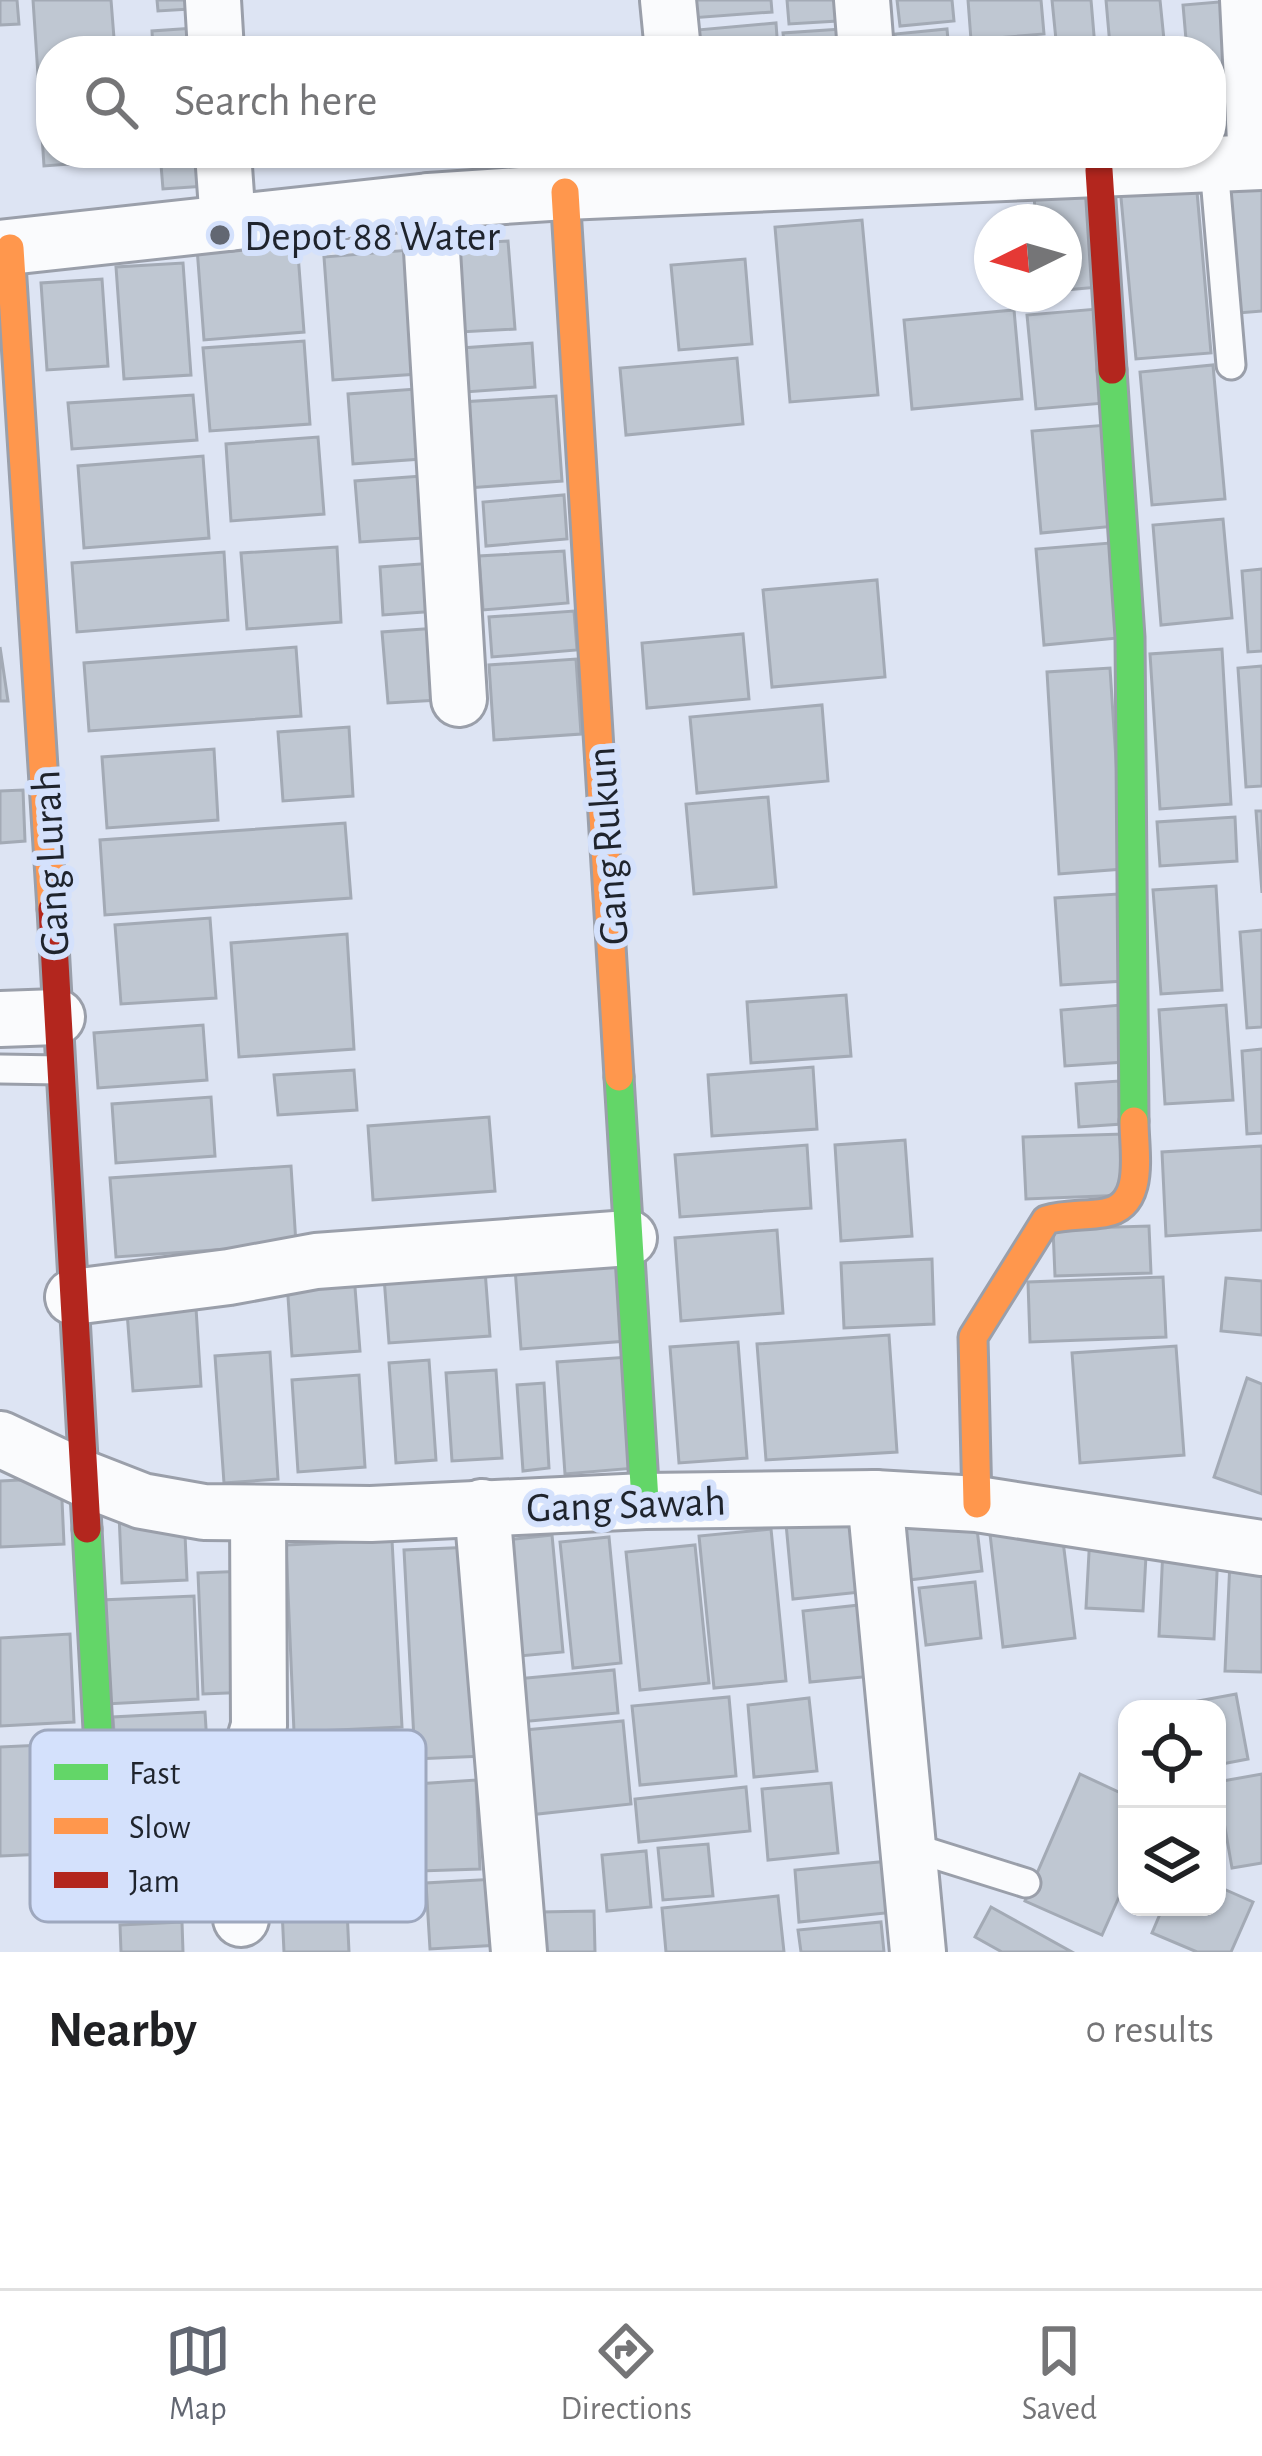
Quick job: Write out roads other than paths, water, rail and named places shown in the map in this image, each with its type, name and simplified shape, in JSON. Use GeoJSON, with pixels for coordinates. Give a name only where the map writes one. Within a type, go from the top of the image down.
{"type":"FeatureCollection","features":[{"type":"Feature","properties":{"kind":"street"},"geometry":{"type":"LineString","coordinates":[[213,0],[215,36]]}},
{"type":"Feature","properties":{"kind":"street"},"geometry":{"type":"LineString","coordinates":[[668,0],[672,36]]}},
{"type":"Feature","properties":{"kind":"street"},"geometry":{"type":"LineString","coordinates":[[862,0],[865,36]]}},
{"type":"Feature","properties":{"kind":"street"},"geometry":{"type":"LineString","coordinates":[[1244,164],[1248,0]]}},
{"type":"Feature","properties":{"kind":"street"},"geometry":{"type":"LineString","coordinates":[[224,168],[228,223]]}},
{"type":"Feature","properties":{"kind":"street"},"geometry":{"type":"LineString","coordinates":[[5,248],[565,192],[684,170],[760,168]]}},
{"type":"Feature","properties":{"kind":"street"},"geometry":{"type":"LineString","coordinates":[[1010,168],[1148,168]]}},
{"type":"Feature","properties":{"kind":"street"},"geometry":{"type":"LineString","coordinates":[[977,1504],[974,1332],[1046,1220],[1120,1210],[1130,1201],[1134,1185],[1130,638],[1100,170]]}},
{"type":"Feature","properties":{"kind":"street","name":"Gang Rukun"},"geometry":{"type":"LineString","coordinates":[[565,192],[645,1501]]}},
{"type":"Feature","properties":{"kind":"street"},"geometry":{"type":"LineString","coordinates":[[429,202],[459,699]]}},
{"type":"Feature","properties":{"kind":"street","name":"Gang Lurah"},"geometry":{"type":"LineString","coordinates":[[5,248],[57,1017],[98,1730]]}},
{"type":"Feature","properties":{"kind":"street"},"geometry":{"type":"LineString","coordinates":[[0,1018],[57,1017]]}},
{"type":"Feature","properties":{"kind":"street"},"geometry":{"type":"LineString","coordinates":[[74,1297],[316,1261],[629,1238]]}},
{"type":"Feature","properties":{"kind":"street","name":"Gang Sawah"},"geometry":{"type":"LineString","coordinates":[[0,1439],[142,1501],[204,1512],[371,1514],[645,1501],[875,1498],[977,1504],[1262,1548]]}},
{"type":"Feature","properties":{"kind":"street"},"geometry":{"type":"LineString","coordinates":[[875,1498],[918,1952]]}},
{"type":"Feature","properties":{"kind":"street"},"geometry":{"type":"LineString","coordinates":[[482,1508],[519,1952]]}},
{"type":"Feature","properties":{"kind":"street"},"geometry":{"type":"LineString","coordinates":[[257,1513],[258,1730]]}},
{"type":"Feature","properties":{"kind":"lane"},"geometry":{"type":"LineString","coordinates":[[1231,365],[1244,164]]}},
{"type":"Feature","properties":{"kind":"lane"},"geometry":{"type":"LineString","coordinates":[[0,1069],[60,1070]]}},
{"type":"Feature","properties":{"kind":"lane"},"geometry":{"type":"LineString","coordinates":[[908,1846],[1026,1883]]}},
{"type":"Feature","properties":{"kind":"place","name":"Depot 88 Water"},"geometry":{"type":"Point","coordinates":[220,235]}}]}
